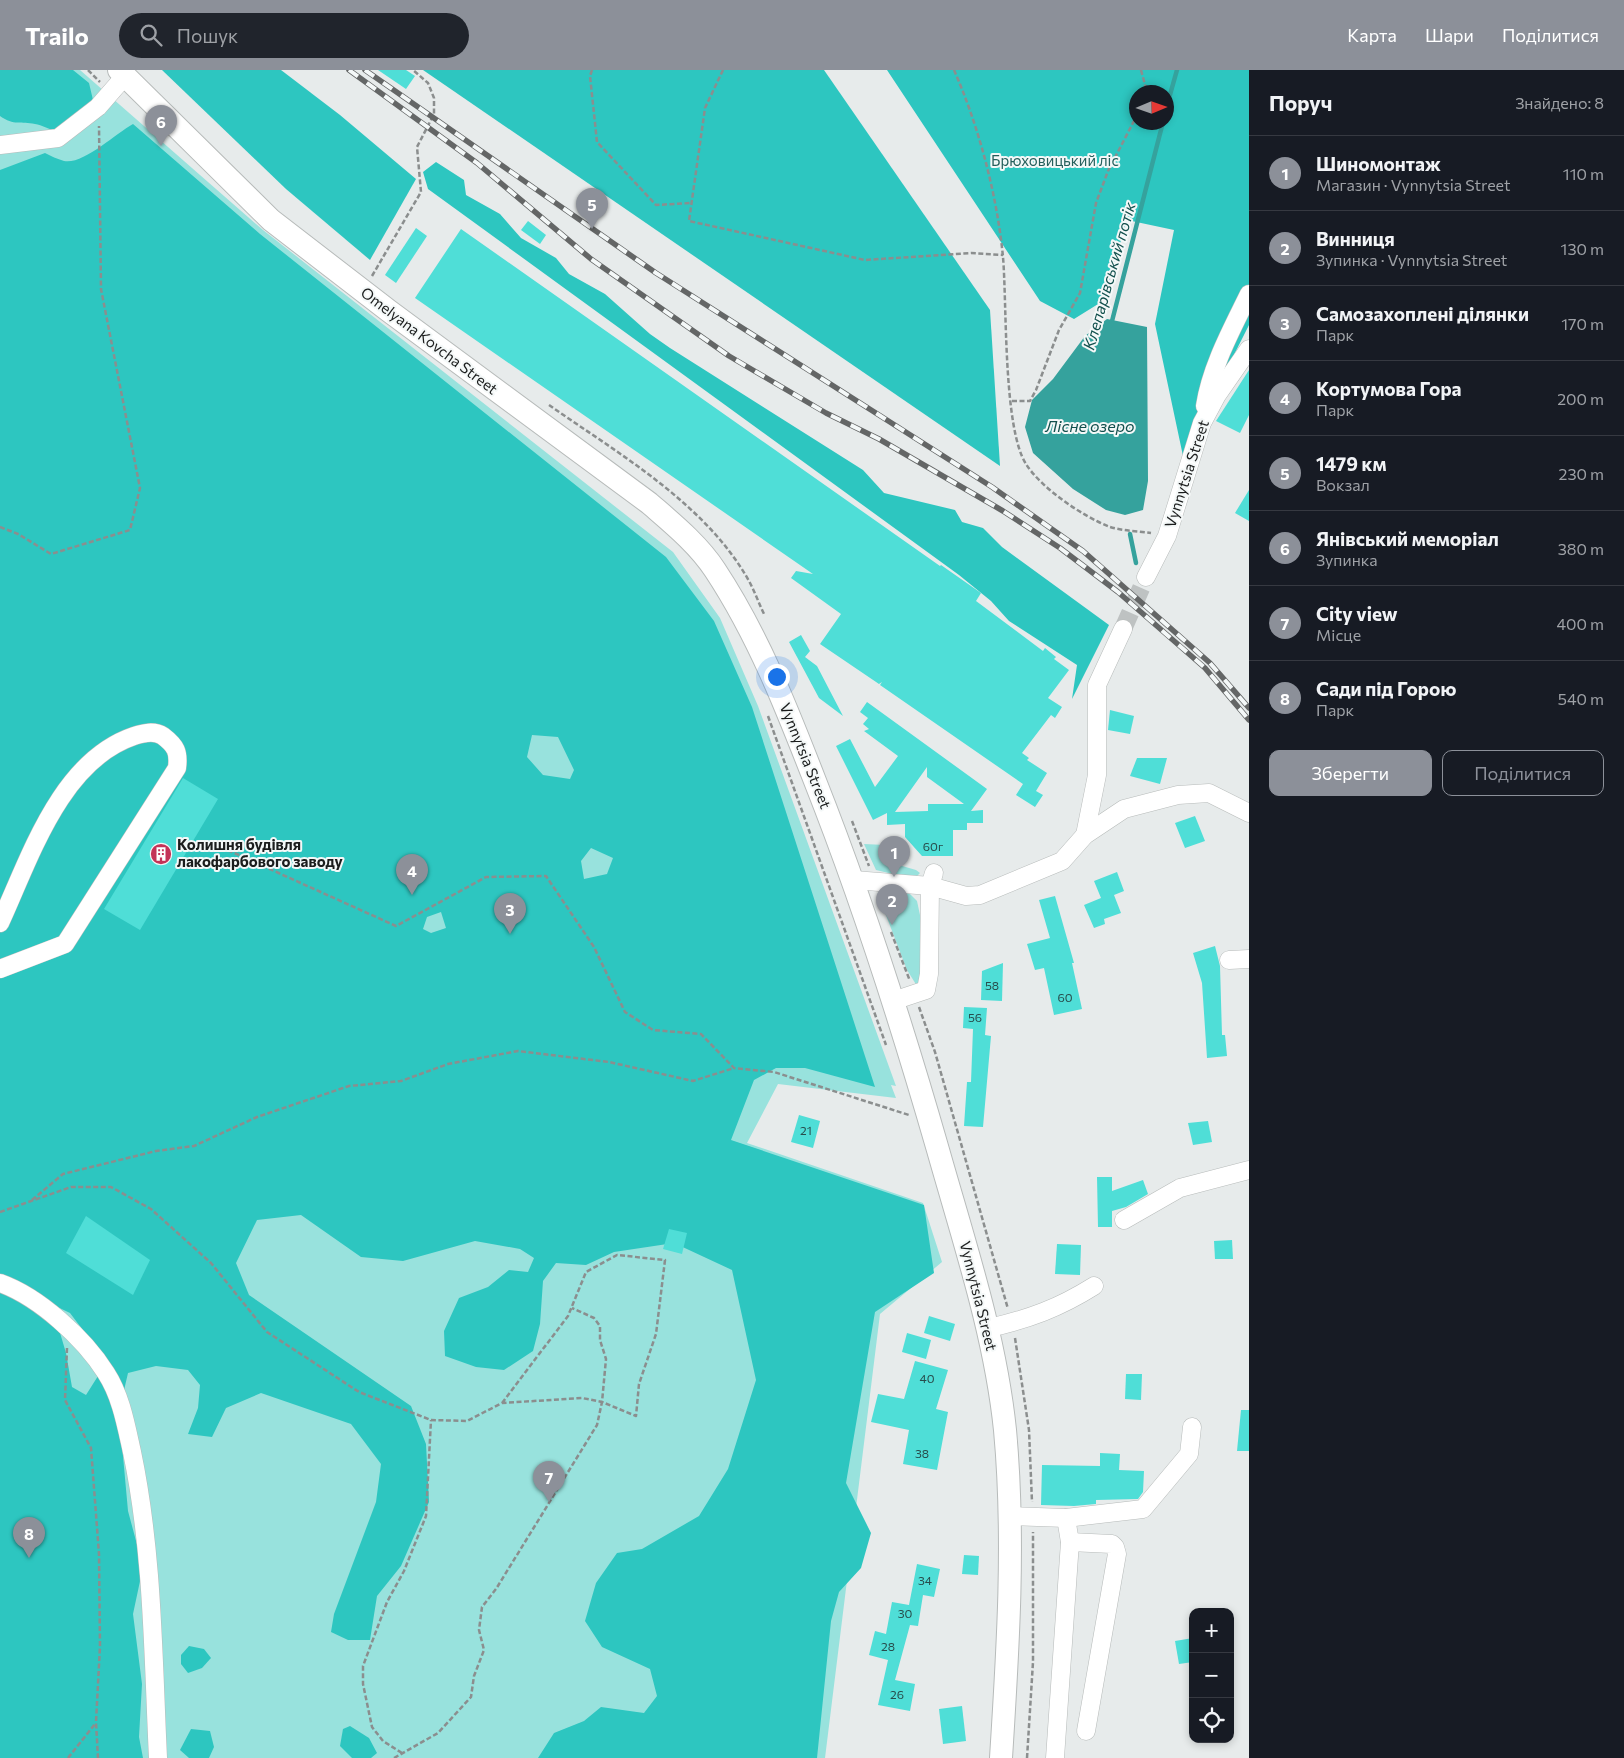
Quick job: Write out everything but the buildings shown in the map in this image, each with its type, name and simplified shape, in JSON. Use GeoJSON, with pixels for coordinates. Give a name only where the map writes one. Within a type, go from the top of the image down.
{"type":"FeatureCollection","features":[{"type":"Feature","properties":{"kind":"main road","name":"Omelyana Kovcha Street"},"geometry":{"type":"LineString","coordinates":[[122,73],[271,220],[360,290],[649,503],[678,529],[712,565],[739,608]]}},
{"type":"Feature","properties":{"kind":"main road","name":"Vynnytsia Street"},"geometry":{"type":"LineString","coordinates":[[739,608],[783,700],[854,880],[928,1114],[989,1328],[1004,1429],[1009,1516],[1007,1658],[1001,1758]]}},
{"type":"Feature","properties":{"kind":"street"},"geometry":{"type":"LineString","coordinates":[[0,145],[58,138],[98,107],[122,73]]}},
{"type":"Feature","properties":{"kind":"street"},"geometry":{"type":"LineString","coordinates":[[1202,424],[1207,391],[1249,294]]}},
{"type":"Feature","properties":{"kind":"street","name":"Vynnytsia Street"},"geometry":{"type":"LineString","coordinates":[[1146,577],[1166,536],[1202,424],[1217,395],[1249,349]]}},
{"type":"Feature","properties":{"kind":"street"},"geometry":{"type":"LineString","coordinates":[[1085,835],[1097,775],[1097,685],[1123,629]]}},
{"type":"Feature","properties":{"kind":"street"},"geometry":{"type":"LineString","coordinates":[[0,923],[53,807],[86,766],[114,742],[146,732],[160,734],[175,745],[179,756],[177,768],[65,944],[0,969]]}},
{"type":"Feature","properties":{"kind":"street"},"geometry":{"type":"LineString","coordinates":[[854,880],[932,879],[966,896],[980,895],[1062,861],[1085,835],[1124,809],[1178,795],[1209,793],[1249,813]]}},
{"type":"Feature","properties":{"kind":"street"},"geometry":{"type":"LineString","coordinates":[[893,1001],[926,990],[929,974],[932,879]]}},
{"type":"Feature","properties":{"kind":"street"},"geometry":{"type":"LineString","coordinates":[[1229,960],[1249,959]]}},
{"type":"Feature","properties":{"kind":"street"},"geometry":{"type":"LineString","coordinates":[[1124,1220],[1180,1188],[1249,1170]]}},
{"type":"Feature","properties":{"kind":"street"},"geometry":{"type":"LineString","coordinates":[[0,1283],[27,1297],[67,1327],[106,1373],[122,1409],[136,1472],[149,1554],[158,1758]]}},
{"type":"Feature","properties":{"kind":"street"},"geometry":{"type":"LineString","coordinates":[[989,1328],[1012,1323],[1063,1306],[1094,1286]]}},
{"type":"Feature","properties":{"kind":"street"},"geometry":{"type":"LineString","coordinates":[[1009,1516],[1066,1518],[1143,1509],[1189,1454],[1192,1427]]}},
{"type":"Feature","properties":{"kind":"street"},"geometry":{"type":"LineString","coordinates":[[1054,1758],[1070,1542],[1066,1518]]}},
{"type":"Feature","properties":{"kind":"street"},"geometry":{"type":"LineString","coordinates":[[1070,1542],[1112,1544],[1116,1547],[1117,1554],[1086,1731]]}},
{"type":"Feature","properties":{"kind":"path"},"geometry":{"type":"LineString","coordinates":[[360,290],[371,278],[421,192],[417,147],[434,114],[434,98],[428,83],[413,70]]}},
{"type":"Feature","properties":{"kind":"path"},"geometry":{"type":"LineString","coordinates":[[592,70],[590,76],[597,142],[656,204],[692,203]]}},
{"type":"Feature","properties":{"kind":"path"},"geometry":{"type":"LineString","coordinates":[[723,70],[705,108],[689,221],[866,260],[971,253],[1003,255]]}},
{"type":"Feature","properties":{"kind":"path"},"geometry":{"type":"LineString","coordinates":[[954,70],[962,88],[985,162],[1003,255],[1011,402],[1020,450],[1025,463],[1042,484],[1109,527],[1166,536]]}},
{"type":"Feature","properties":{"kind":"path"},"geometry":{"type":"LineString","coordinates":[[1141,70],[1145,85]]}},
{"type":"Feature","properties":{"kind":"path"},"geometry":{"type":"LineString","coordinates":[[0,527],[18,534],[51,554],[130,530],[140,488],[101,289],[98,107]]}},
{"type":"Feature","properties":{"kind":"path"},"geometry":{"type":"LineString","coordinates":[[1011,402],[1030,401],[1059,330],[1080,292],[1096,203],[1108,170],[1130,130]]}},
{"type":"Feature","properties":{"kind":"path"},"geometry":{"type":"LineString","coordinates":[[767,714],[888,1049]]}},
{"type":"Feature","properties":{"kind":"path"},"geometry":{"type":"LineString","coordinates":[[221,847],[396,926],[486,877],[546,876],[594,947],[625,1012],[653,1030],[702,1034],[734,1068]]}},
{"type":"Feature","properties":{"kind":"path"},"geometry":{"type":"LineString","coordinates":[[888,923],[935,1052]]}},
{"type":"Feature","properties":{"kind":"path"},"geometry":{"type":"LineString","coordinates":[[31,1202],[63,1174],[156,1151],[194,1146],[258,1117],[349,1086],[402,1081],[448,1064],[518,1051],[608,1062],[693,1081],[734,1068],[774,1072],[908,1115],[928,1114]]}},
{"type":"Feature","properties":{"kind":"path"},"geometry":{"type":"LineString","coordinates":[[0,1212],[71,1187],[111,1187],[151,1209],[211,1263],[267,1332],[359,1392],[431,1420],[468,1421],[502,1403],[582,1398],[602,1402],[636,1416],[639,1384],[656,1334],[665,1260],[617,1255],[586,1272],[572,1307],[558,1330],[502,1403]]}},
{"type":"Feature","properties":{"kind":"path"},"geometry":{"type":"LineString","coordinates":[[394,1758],[438,1733],[471,1697],[474,1676],[484,1650],[478,1630],[482,1607],[496,1589],[597,1425],[602,1402],[606,1359],[600,1340],[600,1326],[594,1318],[572,1307]]}},
{"type":"Feature","properties":{"kind":"path"},"geometry":{"type":"LineString","coordinates":[[67,1327],[65,1400],[91,1448],[99,1554],[100,1646],[96,1722],[98,1758]]}},
{"type":"Feature","properties":{"kind":"path"},"geometry":{"type":"LineString","coordinates":[[402,1754],[382,1741],[372,1727],[363,1684],[364,1666],[386,1602],[404,1571],[426,1516],[431,1420]]}},
{"type":"Feature","properties":{"kind":"path"},"geometry":{"type":"LineString","coordinates":[[68,1758],[96,1722]]}},
{"type":"Feature","properties":{"kind":"shaded area"},"geometry":{"type":"Polygon","coordinates":[[[0,70],[80,70],[263,230],[673,552],[720,618],[758,706],[896,1086],[891,1085],[896,1098],[778,1084],[747,1143],[923,1203],[942,1262],[880,1314],[825,1758],[0,1758],[0,70]]]}},
{"type":"Feature","properties":{"kind":"shaded area"},"geometry":{"type":"Polygon","coordinates":[[[864,844],[885,845],[892,863],[920,873],[917,876],[905,877],[876,870],[864,844]]]}},
{"type":"Feature","properties":{"kind":"shaded area"},"geometry":{"type":"Polygon","coordinates":[[[908,892],[917,901],[924,934],[926,969],[917,986],[907,970],[884,910],[888,894],[908,892]]]}},
{"type":"Feature","properties":{"kind":"green space"},"geometry":{"type":"Polygon","coordinates":[[[0,70],[73,70],[89,83],[93,100],[55,131],[30,123],[9,121],[0,116],[0,70]]]}},
{"type":"Feature","properties":{"kind":"green space"},"geometry":{"type":"Polygon","coordinates":[[[162,70],[281,70],[340,115],[416,179],[370,260],[286,189],[162,70]]]}},
{"type":"Feature","properties":{"kind":"green space"},"geometry":{"type":"Polygon","coordinates":[[[423,70],[824,70],[990,310],[1000,466],[423,70]]]}},
{"type":"Feature","properties":{"kind":"green space","name":"Брюховицький ліс"},"geometry":{"type":"Polygon","coordinates":[[[887,70],[1249,70],[1249,325],[1183,456],[1155,324],[1174,230],[1127,220],[1103,301],[1074,319],[1040,301],[887,70]]]}},
{"type":"Feature","properties":{"kind":"green space"},"geometry":{"type":"Polygon","coordinates":[[[133,124],[260,234],[666,557],[714,621],[752,707],[875,1087],[805,1068],[776,1068],[754,1080],[731,1140],[924,1205],[934,1273],[875,1312],[846,1483],[871,1533],[861,1568],[839,1592],[831,1621],[817,1758],[538,1758],[554,1733],[584,1721],[601,1707],[644,1713],[657,1696],[650,1669],[602,1647],[585,1621],[596,1583],[617,1553],[642,1549],[699,1516],[728,1469],[756,1380],[732,1270],[674,1243],[614,1252],[586,1265],[556,1263],[543,1281],[540,1324],[533,1351],[504,1370],[476,1367],[445,1356],[444,1331],[459,1298],[488,1287],[509,1270],[528,1272],[534,1258],[520,1249],[475,1241],[403,1261],[361,1257],[301,1215],[257,1220],[236,1263],[249,1295],[411,1406],[426,1444],[429,1502],[401,1566],[377,1596],[370,1640],[348,1640],[331,1632],[334,1614],[376,1502],[381,1464],[351,1424],[261,1393],[226,1408],[212,1437],[188,1434],[198,1408],[200,1385],[188,1370],[156,1366],[128,1373],[119,1412],[128,1511],[143,1567],[133,1614],[142,1684],[139,1737],[143,1758],[0,1758],[0,170],[45,153],[64,161],[72,161],[89,154],[133,124]],[[532,735],[527,757],[543,775],[570,779],[574,770],[558,737],[532,735]],[[591,848],[581,861],[584,879],[607,874],[613,858],[591,848]],[[441,912],[427,917],[423,929],[431,933],[446,928],[441,912]],[[24,1291],[58,1326],[66,1353],[72,1387],[86,1395],[98,1376],[95,1346],[70,1313],[24,1291]]]}},
{"type":"Feature","properties":{"kind":"green space"},"geometry":{"type":"Polygon","coordinates":[[[436,162],[464,180],[466,195],[500,214],[521,238],[556,258],[569,274],[605,294],[650,334],[670,348],[863,470],[884,493],[955,510],[962,522],[983,528],[1002,547],[1109,625],[1072,699],[1077,665],[1009,621],[991,601],[959,575],[428,189],[423,172],[436,162]]]}},
{"type":"Feature","properties":{"kind":"green space"},"geometry":{"type":"Polygon","coordinates":[[[189,1646],[204,1649],[211,1658],[202,1668],[188,1673],[181,1664],[181,1655],[189,1646]]]}},
{"type":"Feature","properties":{"kind":"green space"},"geometry":{"type":"Polygon","coordinates":[[[350,1726],[369,1738],[377,1753],[371,1758],[352,1758],[340,1746],[343,1729],[350,1726]]]}},
{"type":"Feature","properties":{"kind":"green space"},"geometry":{"type":"Polygon","coordinates":[[[191,1729],[210,1731],[214,1747],[209,1758],[189,1758],[180,1750],[191,1729]]]}},
{"type":"Feature","properties":{"kind":"water","name":"Лісне озеро"},"geometry":{"type":"Polygon","coordinates":[[[1107,319],[1147,327],[1148,481],[1143,510],[1125,515],[1106,510],[1073,489],[1033,453],[1025,427],[1032,400],[1053,379],[1085,336],[1107,319]]]}},
{"type":"Feature","properties":{"kind":"waterway","name":"Клепарівський потік"},"geometry":{"type":"LineString","coordinates":[[1173,85],[1177,70]]}},
{"type":"Feature","properties":{"kind":"waterway","name":"Клепарівський потік"},"geometry":{"type":"LineString","coordinates":[[1111,325],[1161,130]]}},
{"type":"Feature","properties":{"kind":"waterway","name":"Клепарівський потік"},"geometry":{"type":"LineString","coordinates":[[1130,534],[1136,563]]}},
{"type":"Feature","properties":{"kind":"tunnel"},"geometry":{"type":"LineString","coordinates":[[1123,629],[1146,577]]}},
{"type":"Feature","properties":{"kind":"railway"},"geometry":{"type":"LineString","coordinates":[[349,70],[477,163],[591,259],[729,356],[826,413],[879,439],[1003,511],[1060,548],[1118,592],[1205,668],[1249,720]]}},
{"type":"Feature","properties":{"kind":"railway"},"geometry":{"type":"LineString","coordinates":[[365,70],[656,273],[992,487],[1083,551],[1210,663],[1249,708]]}},
{"type":"Feature","properties":{"kind":"place","name":"Янівський меморіал"},"geometry":{"type":"Point","coordinates":[161,146]}},
{"type":"Feature","properties":{"kind":"place","name":"1479 км"},"geometry":{"type":"Point","coordinates":[592,229]}},
{"type":"Feature","properties":{"kind":"place","name":"Колишня будівля лакофарбового заводу"},"geometry":{"type":"Point","coordinates":[161,854]}},
{"type":"Feature","properties":{"kind":"place","name":"Шиномонтаж"},"geometry":{"type":"Point","coordinates":[894,877]}},
{"type":"Feature","properties":{"kind":"place","name":"Кортумова Гора"},"geometry":{"type":"Point","coordinates":[412,895]}},
{"type":"Feature","properties":{"kind":"place","name":"Винниця"},"geometry":{"type":"Point","coordinates":[892,925]}},
{"type":"Feature","properties":{"kind":"place","name":"Самозахоплені ділянки"},"geometry":{"type":"Point","coordinates":[510,934]}},
{"type":"Feature","properties":{"kind":"place","name":"City view"},"geometry":{"type":"Point","coordinates":[549,1502]}},
{"type":"Feature","properties":{"kind":"place","name":"Сади під Горою"},"geometry":{"type":"Point","coordinates":[29,1558]}}]}
